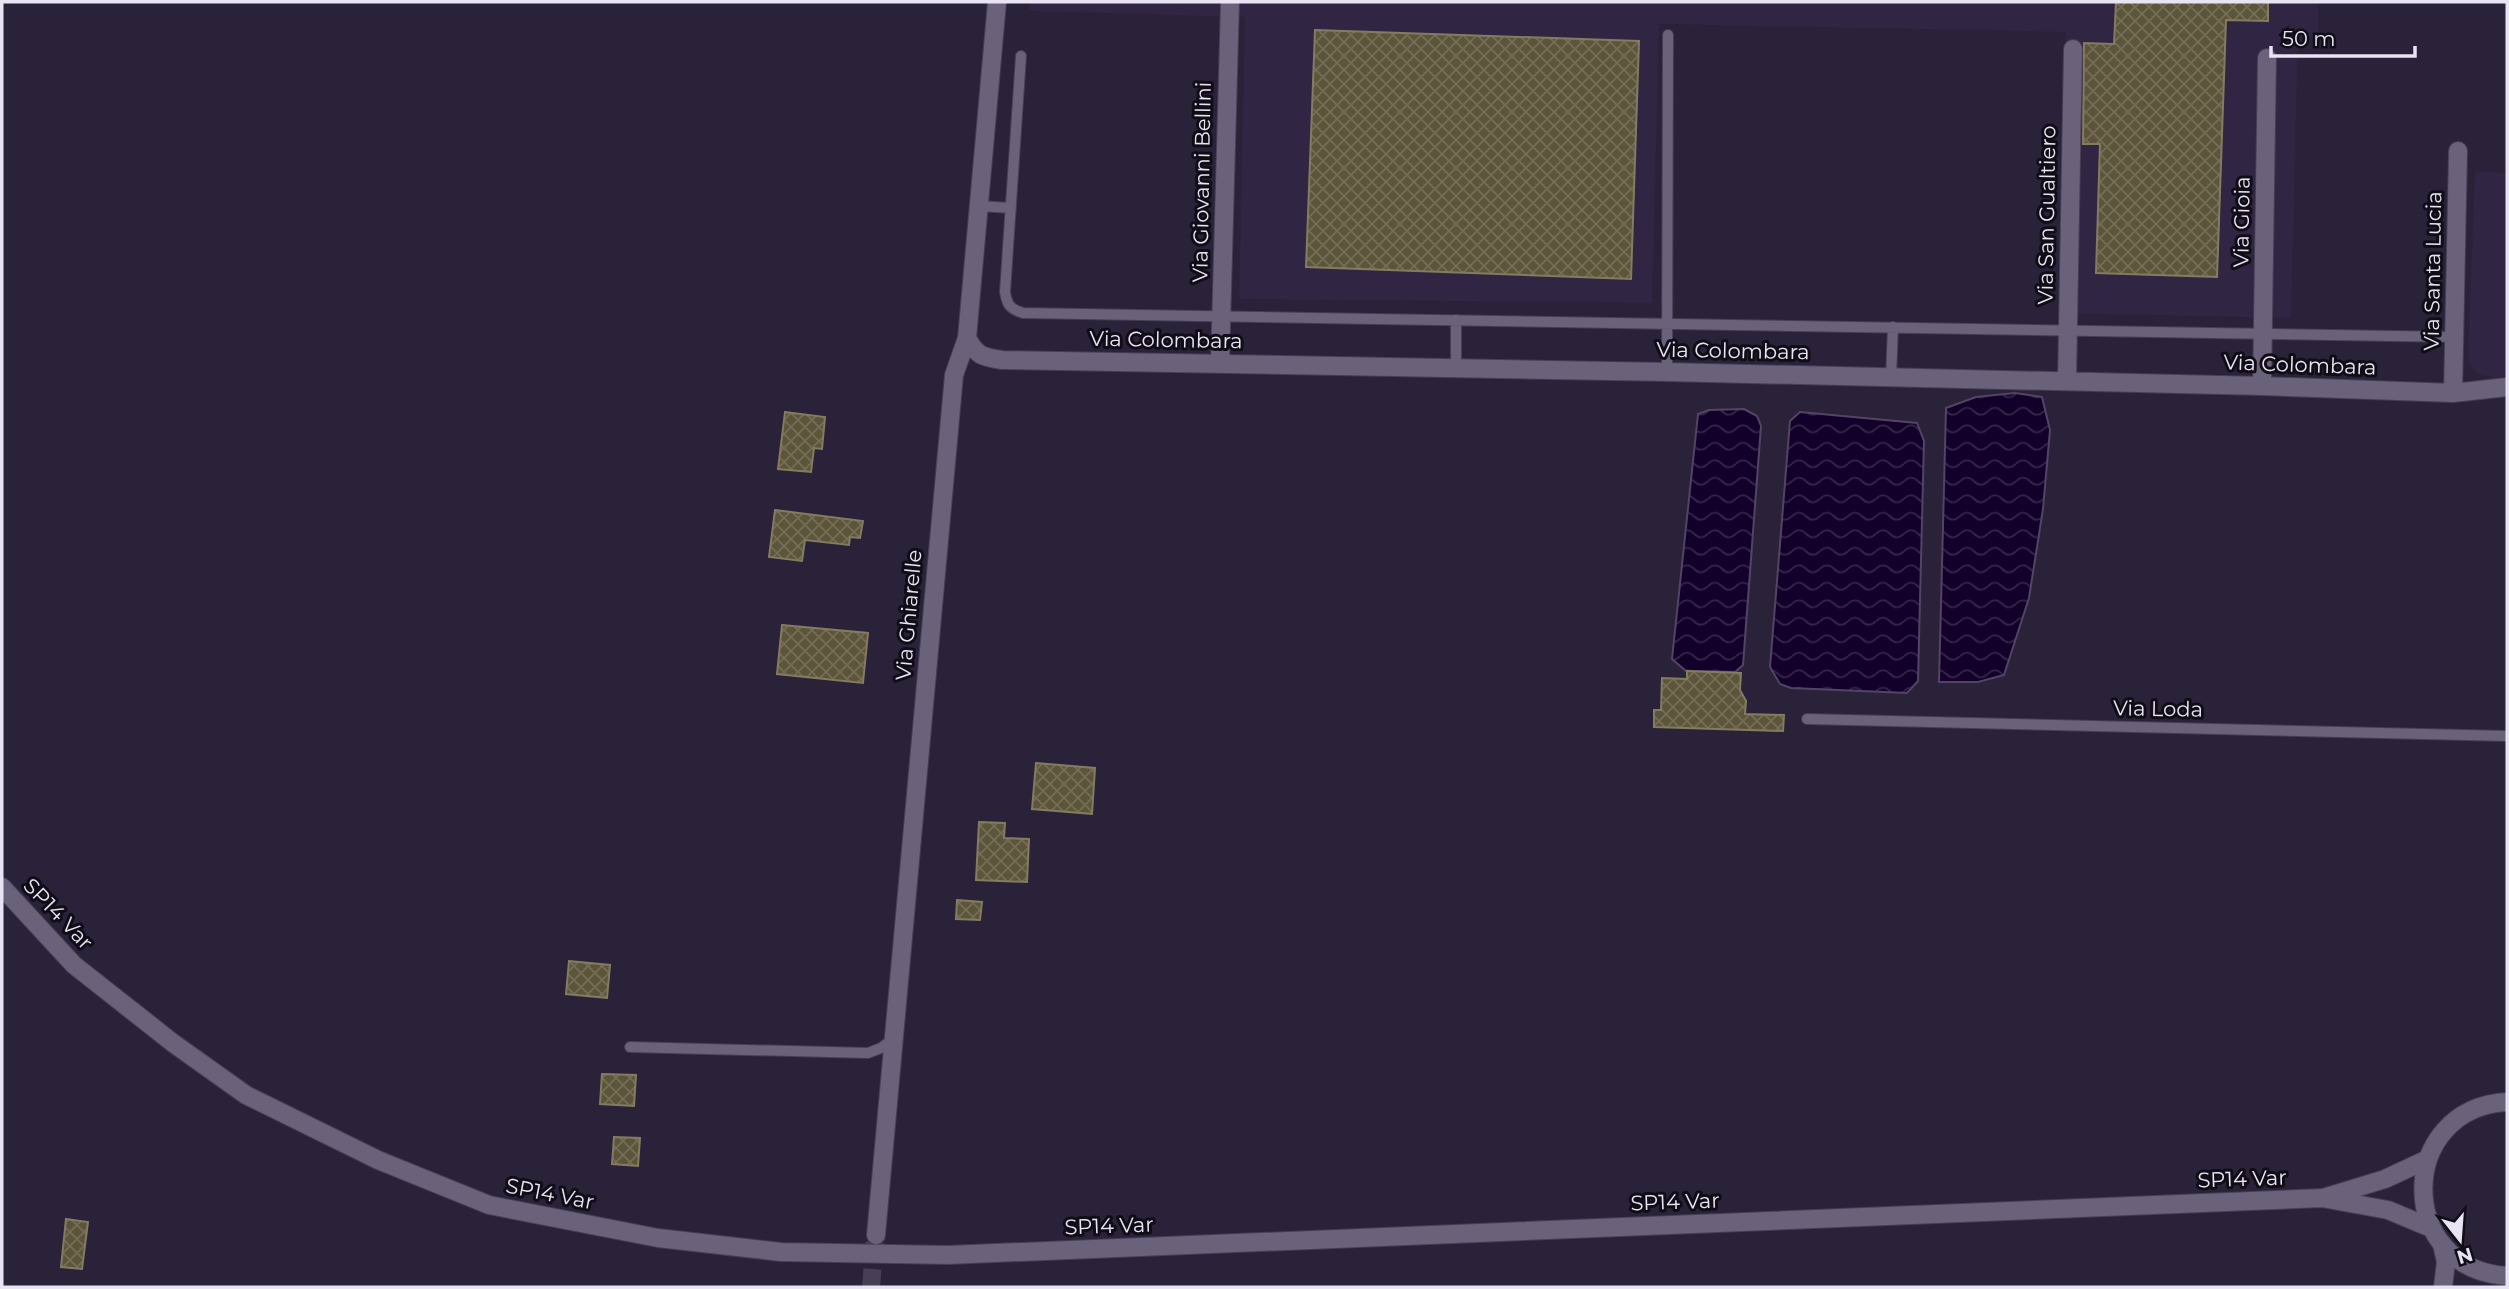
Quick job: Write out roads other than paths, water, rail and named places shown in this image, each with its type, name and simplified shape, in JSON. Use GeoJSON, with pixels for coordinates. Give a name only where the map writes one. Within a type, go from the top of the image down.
{"type":"FeatureCollection","features":[{"type":"Feature","properties":{"kind":"street","name":"Via Ghiarelle"},"geometry":{"type":"LineString","coordinates":[[876,1235],[954,375],[967,338],[997,2]]}},
{"type":"Feature","properties":{"kind":"street","name":"Via Giovanni Bellini"},"geometry":{"type":"LineString","coordinates":[[1220,363],[1230,2]]}},
{"type":"Feature","properties":{"kind":"street","name":"Via San Gualtiero"},"geometry":{"type":"LineString","coordinates":[[2067,381],[2073,50]]}},
{"type":"Feature","properties":{"kind":"street","name":"Via Gioia"},"geometry":{"type":"LineString","coordinates":[[2262,386],[2267,58]]}},
{"type":"Feature","properties":{"kind":"street","name":"Via Santa Lucia"},"geometry":{"type":"LineString","coordinates":[[2453,393],[2458,151]]}},
{"type":"Feature","properties":{"kind":"street","name":"Via Colombara"},"geometry":{"type":"LineString","coordinates":[[967,338],[972,348],[983,357],[1002,360],[2067,381],[2453,393],[2507,387]]}},
{"type":"Feature","properties":{"kind":"street","name":"SP14 Var"},"geometry":{"type":"LineString","coordinates":[[2,887],[74,965],[173,1043],[246,1095],[378,1160],[489,1205],[658,1238],[781,1252],[948,1255],[2322,1198]]}},
{"type":"Feature","properties":{"kind":"street"},"geometry":{"type":"LineString","coordinates":[[2507,1102],[2486,1105],[2461,1116],[2441,1135],[2428,1159],[2422,1194],[2431,1228],[2442,1244],[2461,1262],[2473,1268],[2507,1276]]}},
{"type":"Feature","properties":{"kind":"street"},"geometry":{"type":"LineString","coordinates":[[2322,1198],[2385,1179],[2428,1159]]}},
{"type":"Feature","properties":{"kind":"street"},"geometry":{"type":"LineString","coordinates":[[2322,1198],[2388,1210],[2431,1228]]}},
{"type":"Feature","properties":{"kind":"street"},"geometry":{"type":"LineString","coordinates":[[2442,1244],[2446,1262],[2443,1287]]}},
{"type":"Feature","properties":{"kind":"lane"},"geometry":{"type":"LineString","coordinates":[[1667,372],[1668,35]]}},
{"type":"Feature","properties":{"kind":"lane"},"geometry":{"type":"LineString","coordinates":[[1021,56],[1005,292],[1007,303],[1013,310],[1023,313],[2455,337]]}},
{"type":"Feature","properties":{"kind":"lane"},"geometry":{"type":"LineString","coordinates":[[979,206],[1011,208]]}},
{"type":"Feature","properties":{"kind":"lane"},"geometry":{"type":"LineString","coordinates":[[1456,320],[1456,368]]}},
{"type":"Feature","properties":{"kind":"lane"},"geometry":{"type":"LineString","coordinates":[[1891,377],[1892,327]]}},
{"type":"Feature","properties":{"kind":"lane","name":"Via Loda"},"geometry":{"type":"LineString","coordinates":[[1807,719],[2507,736]]}},
{"type":"Feature","properties":{"kind":"lane"},"geometry":{"type":"LineString","coordinates":[[630,1047],[868,1053],[881,1048],[894,1038]]}},
{"type":"Feature","properties":{"kind":"water"},"geometry":{"type":"Polygon","coordinates":[[[2015,393],[2042,397],[2050,430],[2043,509],[2029,598],[2004,675],[1978,682],[1939,682],[1946,408],[1976,397],[2015,393]]]}},
{"type":"Feature","properties":{"kind":"water"},"geometry":{"type":"Polygon","coordinates":[[[1744,409],[1757,416],[1761,426],[1743,665],[1735,672],[1686,671],[1672,659],[1698,414],[1709,410],[1744,409]]]}},
{"type":"Feature","properties":{"kind":"water"},"geometry":{"type":"Polygon","coordinates":[[[1800,412],[1917,423],[1924,441],[1918,681],[1907,693],[1791,688],[1780,684],[1770,667],[1790,421],[1800,412]]]}},
{"type":"Feature","properties":{"kind":"tunnel"},"geometry":{"type":"LineString","coordinates":[[871,1287],[875,1238]]}}]}
